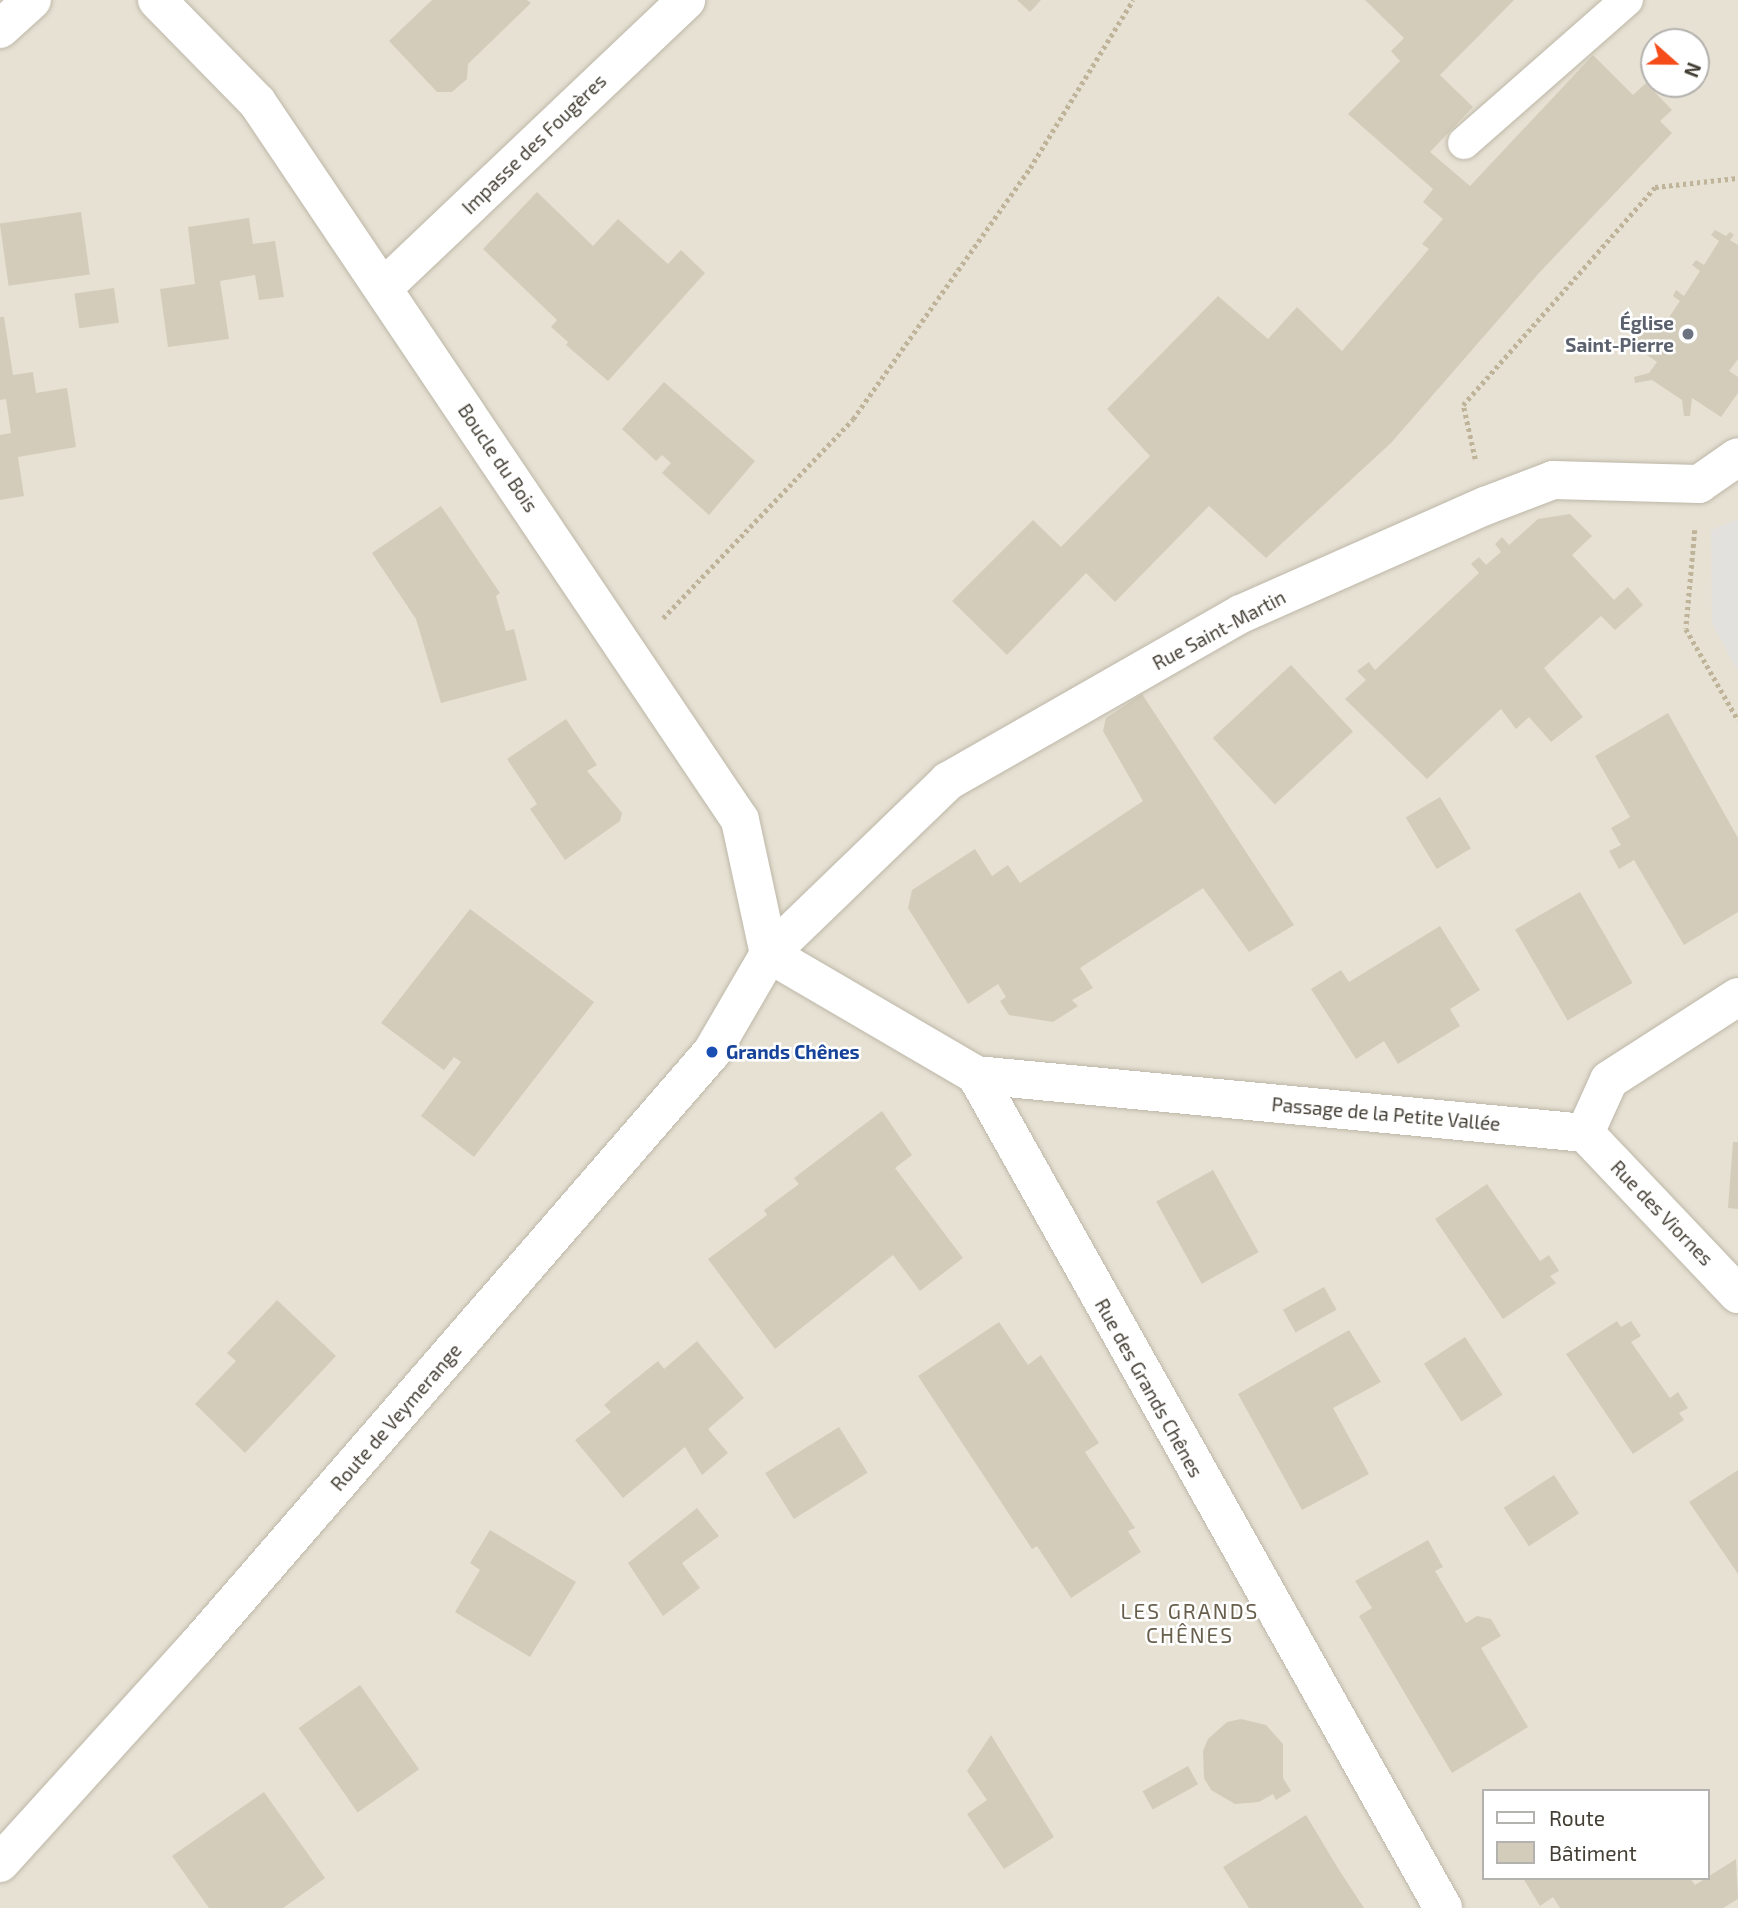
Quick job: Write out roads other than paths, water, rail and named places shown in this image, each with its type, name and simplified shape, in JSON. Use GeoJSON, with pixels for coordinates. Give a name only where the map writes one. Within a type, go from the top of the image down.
{"type":"FeatureCollection","features":[{"type":"Feature","properties":{"kind":"street"},"geometry":{"type":"LineString","coordinates":[[0,29],[32,0]]}},
{"type":"Feature","properties":{"kind":"street","name":"Boucle du Bois"},"geometry":{"type":"LineString","coordinates":[[157,0],[257,102],[630,652],[740,820],[769,954]]}},
{"type":"Feature","properties":{"kind":"street","name":"Impasse des Fougères"},"geometry":{"type":"LineString","coordinates":[[383,288],[686,0]]}},
{"type":"Feature","properties":{"kind":"street","name":"Rue Saint-Martin"},"geometry":{"type":"LineString","coordinates":[[769,954],[948,781],[1241,614],[1485,506],[1553,480],[1699,484],[1738,457]]}},
{"type":"Feature","properties":{"kind":"street"},"geometry":{"type":"LineString","coordinates":[[769,954],[976,1075]]}},
{"type":"Feature","properties":{"kind":"street","name":"Route de Veymerange"},"geometry":{"type":"LineString","coordinates":[[0,1863],[196,1647],[712,1052],[769,954]]}},
{"type":"Feature","properties":{"kind":"street"},"geometry":{"type":"LineString","coordinates":[[1585,1133],[1609,1080],[1738,998]]}},
{"type":"Feature","properties":{"kind":"street","name":"Passage de la Petite Vallée"},"geometry":{"type":"LineString","coordinates":[[976,1075],[1585,1133]]}},
{"type":"Feature","properties":{"kind":"street","name":"Rue des Grands Chênes"},"geometry":{"type":"LineString","coordinates":[[976,1075],[1443,1908]]}},
{"type":"Feature","properties":{"kind":"street","name":"Rue des Viornes"},"geometry":{"type":"LineString","coordinates":[[1585,1133],[1738,1294]]}},
{"type":"Feature","properties":{"kind":"lane"},"geometry":{"type":"LineString","coordinates":[[1464,143],[1627,0]]}},
{"type":"Feature","properties":{"kind":"place","name":"Église Saint-Pierre"},"geometry":{"type":"Point","coordinates":[1688,334]}},
{"type":"Feature","properties":{"kind":"place","name":"Grands Chênes"},"geometry":{"type":"Point","coordinates":[712,1052]}},
{"type":"Feature","properties":{"kind":"district","name":"LES GRANDS CHÊNES"},"geometry":{"type":"Point","coordinates":[1190,1623]}}]}
